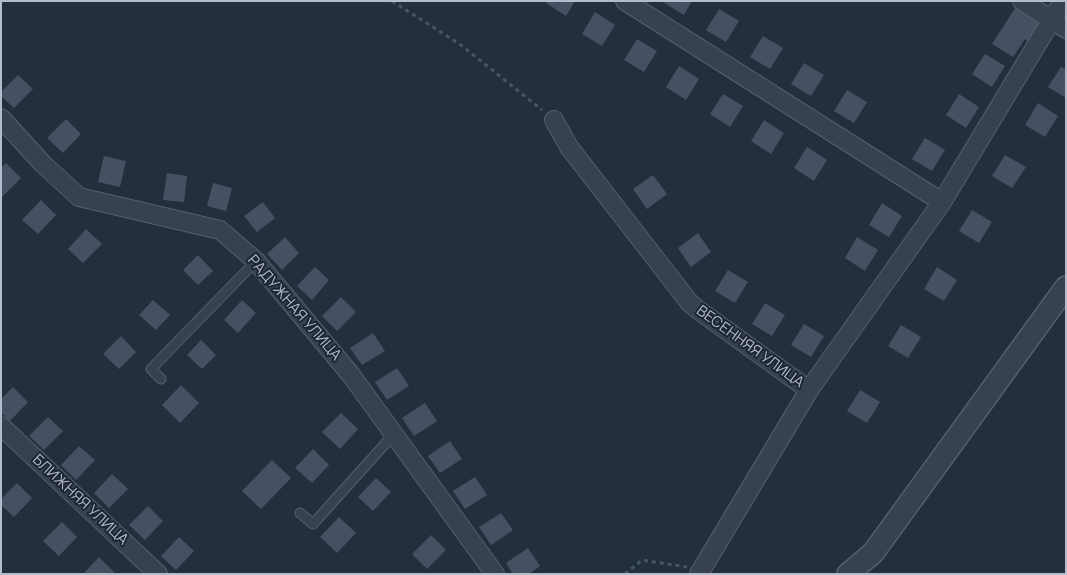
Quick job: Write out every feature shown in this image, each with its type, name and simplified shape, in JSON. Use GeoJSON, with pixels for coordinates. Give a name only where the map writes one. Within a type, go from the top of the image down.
{"type":"FeatureCollection","features":[{"type":"Feature","properties":{"kind":"street"},"geometry":{"type":"LineString","coordinates":[[625,1],[942,202]]}},
{"type":"Feature","properties":{"kind":"street"},"geometry":{"type":"LineString","coordinates":[[1022,1],[1058,25]]}},
{"type":"Feature","properties":{"kind":"street","name":"ВЕСЕННЯЯ УЛИЦА"},"geometry":{"type":"LineString","coordinates":[[554,120],[569,147],[689,302],[809,390],[942,202],[1058,25],[1063,1]]}},
{"type":"Feature","properties":{"kind":"street","name":"РАДУЖНАЯ УЛИЦА"},"geometry":{"type":"LineString","coordinates":[[1,118],[43,164],[79,197],[220,230],[256,260],[351,375],[495,574]]}},
{"type":"Feature","properties":{"kind":"street"},"geometry":{"type":"LineString","coordinates":[[848,574],[873,553],[1066,288]]}},
{"type":"Feature","properties":{"kind":"street"},"geometry":{"type":"LineString","coordinates":[[701,571],[809,390]]}},
{"type":"Feature","properties":{"kind":"street","name":"БЛИЖНЯЯ УЛИЦА"},"geometry":{"type":"LineString","coordinates":[[1,426],[158,574]]}},
{"type":"Feature","properties":{"kind":"lane"},"geometry":{"type":"LineString","coordinates":[[161,379],[151,369],[256,260]]}},
{"type":"Feature","properties":{"kind":"lane"},"geometry":{"type":"LineString","coordinates":[[300,513],[313,524],[394,434]]}},
{"type":"Feature","properties":{"kind":"path"},"geometry":{"type":"LineString","coordinates":[[392,1],[461,45],[554,120]]}},
{"type":"Feature","properties":{"kind":"path"},"geometry":{"type":"LineString","coordinates":[[625,574],[642,560],[701,571]]}},
{"type":"Feature","properties":{"kind":"building"},"geometry":{"type":"Polygon","coordinates":[[[547,1],[575,1],[566,16],[546,3],[547,1]]]}},
{"type":"Feature","properties":{"kind":"building"},"geometry":{"type":"Polygon","coordinates":[[[665,1],[692,1],[684,15],[664,3],[665,1]]]}},
{"type":"Feature","properties":{"kind":"building"},"geometry":{"type":"Polygon","coordinates":[[[1017,5],[1044,22],[1031,43],[1025,39],[1013,57],[992,44],[1017,5]]]}},
{"type":"Feature","properties":{"kind":"building"},"geometry":{"type":"Polygon","coordinates":[[[719,9],[739,21],[726,42],[706,30],[719,9]]]}},
{"type":"Feature","properties":{"kind":"building"},"geometry":{"type":"Polygon","coordinates":[[[595,12],[615,25],[602,46],[582,34],[595,12]]]}},
{"type":"Feature","properties":{"kind":"building"},"geometry":{"type":"Polygon","coordinates":[[[763,36],[783,48],[770,69],[750,57],[763,36]]]}},
{"type":"Feature","properties":{"kind":"building"},"geometry":{"type":"Polygon","coordinates":[[[637,39],[657,51],[644,72],[624,60],[637,39]]]}},
{"type":"Feature","properties":{"kind":"building"},"geometry":{"type":"Polygon","coordinates":[[[985,54],[1005,66],[992,87],[972,74],[985,54]]]}},
{"type":"Feature","properties":{"kind":"building"},"geometry":{"type":"Polygon","coordinates":[[[804,63],[824,75],[811,96],[791,84],[804,63]]]}},
{"type":"Feature","properties":{"kind":"building"},"geometry":{"type":"Polygon","coordinates":[[[679,66],[699,79],[686,100],[666,87],[679,66]]]}},
{"type":"Feature","properties":{"kind":"building"},"geometry":{"type":"Polygon","coordinates":[[[1061,67],[1066,69],[1066,98],[1048,87],[1061,67]]]}},
{"type":"Feature","properties":{"kind":"building"},"geometry":{"type":"Polygon","coordinates":[[[18,75],[33,89],[14,108],[1,96],[1,92],[18,75]]]}},
{"type":"Feature","properties":{"kind":"building"},"geometry":{"type":"Polygon","coordinates":[[[847,90],[867,102],[854,123],[834,111],[847,90]]]}},
{"type":"Feature","properties":{"kind":"building"},"geometry":{"type":"Polygon","coordinates":[[[723,94],[743,106],[730,127],[710,114],[723,94]]]}},
{"type":"Feature","properties":{"kind":"building"},"geometry":{"type":"Polygon","coordinates":[[[959,94],[979,107],[966,128],[946,115],[959,94]]]}},
{"type":"Feature","properties":{"kind":"building"},"geometry":{"type":"Polygon","coordinates":[[[1038,103],[1058,116],[1045,137],[1025,125],[1038,103]]]}},
{"type":"Feature","properties":{"kind":"building"},"geometry":{"type":"Polygon","coordinates":[[[66,119],[81,134],[63,153],[47,138],[66,119]]]}},
{"type":"Feature","properties":{"kind":"building"},"geometry":{"type":"Polygon","coordinates":[[[764,120],[784,133],[771,154],[751,141],[764,120]]]}},
{"type":"Feature","properties":{"kind":"building"},"geometry":{"type":"Polygon","coordinates":[[[925,138],[945,150],[932,171],[912,159],[925,138]]]}},
{"type":"Feature","properties":{"kind":"building"},"geometry":{"type":"Polygon","coordinates":[[[807,147],[827,160],[814,181],[794,168],[807,147]]]}},
{"type":"Feature","properties":{"kind":"building"},"geometry":{"type":"Polygon","coordinates":[[[1005,155],[1026,167],[1012,188],[992,176],[1005,155]]]}},
{"type":"Feature","properties":{"kind":"building"},"geometry":{"type":"Polygon","coordinates":[[[104,156],[126,161],[120,187],[98,182],[104,156]]]}},
{"type":"Feature","properties":{"kind":"building"},"geometry":{"type":"Polygon","coordinates":[[[6,163],[21,178],[2,197],[1,168],[6,163]]]}},
{"type":"Feature","properties":{"kind":"building"},"geometry":{"type":"Polygon","coordinates":[[[167,173],[187,176],[184,202],[163,200],[167,173]]]}},
{"type":"Feature","properties":{"kind":"building"},"geometry":{"type":"Polygon","coordinates":[[[653,175],[667,194],[647,209],[633,189],[653,175]]]}},
{"type":"Feature","properties":{"kind":"building"},"geometry":{"type":"Polygon","coordinates":[[[213,183],[232,188],[226,211],[207,206],[213,183]]]}},
{"type":"Feature","properties":{"kind":"building"},"geometry":{"type":"Polygon","coordinates":[[[41,200],[56,215],[38,234],[22,220],[41,200]]]}},
{"type":"Feature","properties":{"kind":"building"},"geometry":{"type":"Polygon","coordinates":[[[263,202],[275,218],[257,232],[244,216],[263,202]]]}},
{"type":"Feature","properties":{"kind":"building"},"geometry":{"type":"Polygon","coordinates":[[[882,203],[902,216],[889,237],[869,225],[882,203]]]}},
{"type":"Feature","properties":{"kind":"building"},"geometry":{"type":"Polygon","coordinates":[[[972,210],[992,222],[979,243],[959,231],[972,210]]]}},
{"type":"Feature","properties":{"kind":"building"},"geometry":{"type":"Polygon","coordinates":[[[86,229],[102,244],[83,263],[68,249],[86,229]]]}},
{"type":"Feature","properties":{"kind":"building"},"geometry":{"type":"Polygon","coordinates":[[[698,233],[711,252],[691,267],[678,248],[698,233]]]}},
{"type":"Feature","properties":{"kind":"building"},"geometry":{"type":"Polygon","coordinates":[[[285,237],[299,253],[282,270],[267,254],[285,237]]]}},
{"type":"Feature","properties":{"kind":"building"},"geometry":{"type":"Polygon","coordinates":[[[857,237],[878,250],[865,271],[845,258],[857,237]]]}},
{"type":"Feature","properties":{"kind":"building"},"geometry":{"type":"Polygon","coordinates":[[[198,255],[213,271],[198,285],[183,270],[198,255]]]}},
{"type":"Feature","properties":{"kind":"building"},"geometry":{"type":"Polygon","coordinates":[[[315,267],[329,280],[312,300],[297,286],[315,267]]]}},
{"type":"Feature","properties":{"kind":"building"},"geometry":{"type":"Polygon","coordinates":[[[937,267],[957,280],[944,301],[924,289],[937,267]]]}},
{"type":"Feature","properties":{"kind":"building"},"geometry":{"type":"Polygon","coordinates":[[[728,270],[748,282],[735,303],[715,291],[728,270]]]}},
{"type":"Feature","properties":{"kind":"building"},"geometry":{"type":"Polygon","coordinates":[[[341,297],[356,312],[337,331],[322,316],[341,297]]]}},
{"type":"Feature","properties":{"kind":"building"},"geometry":{"type":"Polygon","coordinates":[[[153,300],[170,315],[156,330],[139,315],[153,300]]]}},
{"type":"Feature","properties":{"kind":"building"},"geometry":{"type":"Polygon","coordinates":[[[242,300],[256,313],[238,333],[224,320],[242,300]]]}},
{"type":"Feature","properties":{"kind":"building"},"geometry":{"type":"Polygon","coordinates":[[[765,303],[785,315],[772,336],[752,324],[765,303]]]}},
{"type":"Feature","properties":{"kind":"building"},"geometry":{"type":"Polygon","coordinates":[[[804,324],[824,336],[811,357],[791,345],[804,324]]]}},
{"type":"Feature","properties":{"kind":"building"},"geometry":{"type":"Polygon","coordinates":[[[901,325],[921,337],[908,358],[888,346],[901,325]]]}},
{"type":"Feature","properties":{"kind":"building"},"geometry":{"type":"Polygon","coordinates":[[[373,333],[385,351],[362,365],[350,348],[373,333]]]}},
{"type":"Feature","properties":{"kind":"building"},"geometry":{"type":"Polygon","coordinates":[[[121,336],[136,352],[119,369],[103,354],[121,336]]]}},
{"type":"Feature","properties":{"kind":"building"},"geometry":{"type":"Polygon","coordinates":[[[201,340],[216,355],[202,369],[187,355],[201,340]]]}},
{"type":"Feature","properties":{"kind":"building"},"geometry":{"type":"Polygon","coordinates":[[[397,368],[409,386],[387,400],[375,382],[397,368]]]}},
{"type":"Feature","properties":{"kind":"building"},"geometry":{"type":"Polygon","coordinates":[[[181,385],[199,403],[180,423],[162,405],[181,385]]]}},
{"type":"Feature","properties":{"kind":"building"},"geometry":{"type":"Polygon","coordinates":[[[13,387],[28,402],[10,421],[1,413],[1,399],[13,387]]]}},
{"type":"Feature","properties":{"kind":"building"},"geometry":{"type":"Polygon","coordinates":[[[860,390],[880,402],[867,423],[847,411],[860,390]]]}},
{"type":"Feature","properties":{"kind":"building"},"geometry":{"type":"Polygon","coordinates":[[[425,403],[437,421],[414,436],[402,418],[425,403]]]}},
{"type":"Feature","properties":{"kind":"building"},"geometry":{"type":"Polygon","coordinates":[[[341,413],[358,429],[340,449],[322,432],[341,413]]]}},
{"type":"Feature","properties":{"kind":"building"},"geometry":{"type":"Polygon","coordinates":[[[48,417],[63,431],[44,450],[29,436],[48,417]]]}},
{"type":"Feature","properties":{"kind":"building"},"geometry":{"type":"Polygon","coordinates":[[[450,441],[462,459],[440,473],[428,456],[450,441]]]}},
{"type":"Feature","properties":{"kind":"building"},"geometry":{"type":"Polygon","coordinates":[[[79,446],[95,460],[76,480],[61,465],[79,446]]]}},
{"type":"Feature","properties":{"kind":"building"},"geometry":{"type":"Polygon","coordinates":[[[313,449],[329,465],[312,483],[295,468],[313,449]]]}},
{"type":"Feature","properties":{"kind":"building"},"geometry":{"type":"Polygon","coordinates":[[[272,460],[291,478],[261,509],[242,491],[272,460]]]}},
{"type":"Feature","properties":{"kind":"building"},"geometry":{"type":"Polygon","coordinates":[[[112,474],[128,489],[109,508],[94,493],[112,474]]]}},
{"type":"Feature","properties":{"kind":"building"},"geometry":{"type":"Polygon","coordinates":[[[475,477],[487,495],[465,509],[453,491],[475,477]]]}},
{"type":"Feature","properties":{"kind":"building"},"geometry":{"type":"Polygon","coordinates":[[[376,478],[391,492],[373,511],[358,497],[376,478]]]}},
{"type":"Feature","properties":{"kind":"building"},"geometry":{"type":"Polygon","coordinates":[[[17,483],[32,498],[14,517],[1,505],[1,499],[17,483]]]}},
{"type":"Feature","properties":{"kind":"building"},"geometry":{"type":"Polygon","coordinates":[[[148,506],[163,521],[145,540],[129,525],[148,506]]]}},
{"type":"Feature","properties":{"kind":"building"},"geometry":{"type":"Polygon","coordinates":[[[501,513],[513,530],[491,545],[479,527],[501,513]]]}},
{"type":"Feature","properties":{"kind":"building"},"geometry":{"type":"Polygon","coordinates":[[[339,517],[356,533],[337,553],[320,537],[339,517]]]}},
{"type":"Feature","properties":{"kind":"building"},"geometry":{"type":"Polygon","coordinates":[[[62,522],[77,537],[59,556],[43,541],[62,522]]]}},
{"type":"Feature","properties":{"kind":"building"},"geometry":{"type":"Polygon","coordinates":[[[431,535],[446,550],[427,569],[412,554],[431,535]]]}},
{"type":"Feature","properties":{"kind":"building"},"geometry":{"type":"Polygon","coordinates":[[[179,537],[194,551],[176,570],[161,556],[179,537]]]}},
{"type":"Feature","properties":{"kind":"building"},"geometry":{"type":"Polygon","coordinates":[[[528,548],[540,566],[529,574],[513,574],[506,563],[528,548]]]}},
{"type":"Feature","properties":{"kind":"building"},"geometry":{"type":"Polygon","coordinates":[[[99,557],[114,572],[112,574],[83,574],[99,557]]]}}]}
